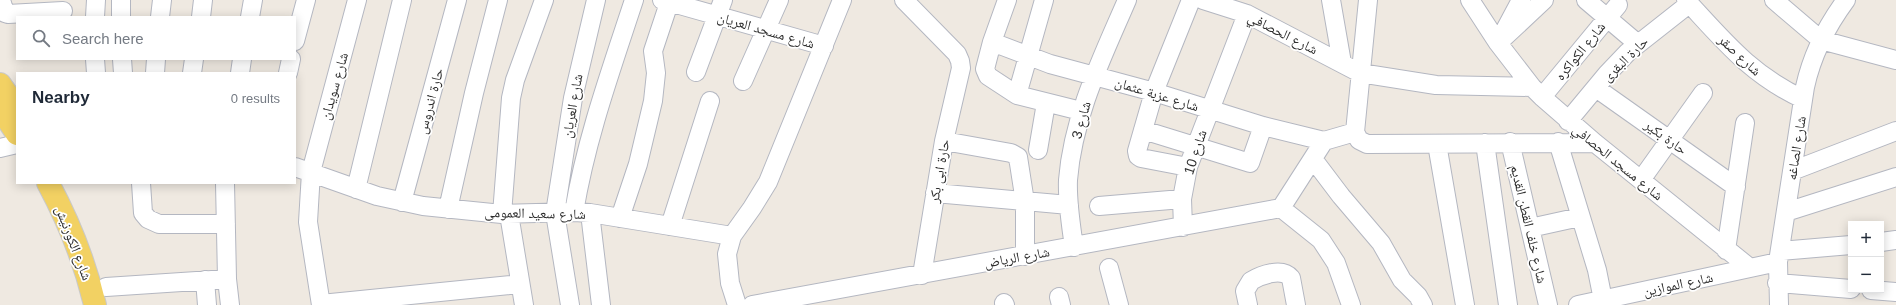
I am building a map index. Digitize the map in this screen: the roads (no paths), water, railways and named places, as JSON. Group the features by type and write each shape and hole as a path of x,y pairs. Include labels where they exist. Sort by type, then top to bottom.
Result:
{"main road":[{"path":"0,84 8,119"},
{"name":"شارع الكورنيش","path":"48,184 75,239 87,272 103,299"},
{"name":"شارع الكورنيش","path":"64,184 99,261 103,299"}],"street":[{"path":"1,0 5,13 8,14 43,6 63,11"},
{"path":"95,16 96,0"},
{"path":"121,0 121,16"},
{"path":"160,16 162,0"},
{"path":"200,16 203,0"},
{"path":"250,16 253,0"},
{"path":"296,37 306,0"},
{"name":"شارع سويدان","path":"321,305 308,222 303,170 357,0"},
{"path":"356,189 402,0"},
{"name":"حارة اندروس","path":"402,202 457,0"},
{"path":"448,209 474,93 498,0"},
{"path":"524,305 506,214 511,98 515,80 544,0"},
{"name":"شارع العريان","path":"570,305 556,212 573,98 596,0"},
{"path":"601,305 578,187 597,111 634,0"},
{"path":"742,80 779,0"},
{"path":"737,305 730,283 727,254 732,236 768,182 842,0"},
{"name":"حارة ابى بكر","path":"904,0 957,54 961,68 944,141 922,275"},
{"path":"1007,0 998,21 992,42 986,72 989,77 1017,95 1081,111"},
{"path":"1017,95 1044,0"},
{"name":"شارع 3","path":"1074,247 1069,205 1068,180 1081,111 1127,0"},
{"path":"1188,167 1141,158 1138,156 1137,151 1154,92 1191,0"},
{"name":"شارع الحصافي","path":"1203,0 1248,14 1360,73"},
{"path":"1331,0 1342,63"},
{"path":"1368,0 1355,132 1359,140 1367,144 1485,142 1595,143"},
{"name":"شارع مسجد الحصافي","path":"1470,0 1498,43 1537,92 1568,121 1750,268"},
{"path":"1482,17 1487,0"},
{"path":"1498,43 1521,0"},
{"path":"1498,43 1544,0"},
{"path":"1586,0 1613,11 1638,44"},
{"path":"1774,0 1821,40 1896,60"},
{"name":"شارع الصاغه","path":"1779,305 1777,283 1779,257 1803,100 1811,63 1821,40 1846,0"},
{"path":"620,218 638,164 653,101 656,73 653,51 667,1"},
{"name":"شارع مسجد العريان","path":"667,1 719,8 765,30 824,46"},
{"name":"حارة البقرى","path":"1568,121 1619,61 1688,2"},
{"name":"شارع صقر","path":"1688,2 1754,71 1775,85 1803,100"},
{"path":"696,72 719,8"},
{"name":"شارع الكواكره","path":"1537,92 1613,11"},
{"name":"شارع 10","path":"1183,227 1182,199 1188,167 1209,110 1248,14"},
{"name":"شارع عزبة عثمان","path":"992,42 1027,56 1154,92 1263,126 1324,141"},
{"path":"95,60 96,72"},
{"path":"122,60 123,72"},
{"path":"155,72 156,60"},
{"path":"192,72 194,60"},
{"path":"240,72 242,60"},
{"path":"288,72 291,60"},
{"path":"1360,73 1436,85 1537,92"},
{"name":"حارة بكير","path":"1596,88 1736,187"},
{"path":"1641,180 1703,93"},
{"path":"670,226 710,101"},
{"path":"1038,150 1046,103"},
{"path":"1726,250 1745,122"},
{"path":"1143,130 1250,163 1263,126"},
{"path":"1792,171 1896,131"},
{"path":"1351,305 1336,263 1321,240 1281,208 1324,141 1355,132"},
{"path":"944,141 1016,155 1020,163 1025,202 1025,256"},
{"path":"1485,142 1508,305"},
{"name":"شارع خلف القطن القديم","path":"1510,142 1548,305"},
{"path":"1558,142 1597,270 1604,303"},
{"path":"0,148 16,144"},
{"path":"1437,144 1465,305"},
{"path":"1313,159 1341,196 1381,243 1402,280 1418,296 1423,305"},
{"name":"شارع سعيد العمومى","path":"303,170 356,189 402,202 448,209 506,214 556,212 582,213 732,236"},
{"path":"1786,212 1896,177"},
{"path":"141,184 143,213 152,222 159,224 226,224"},
{"path":"225,184 227,279 230,305"},
{"path":"935,193 1069,205"},
{"path":"1099,206 1182,199"},
{"name":"شارع الرياض","path":"752,305 1281,208"},
{"path":"1530,228 1580,217"},
{"path":"1884,242 1896,240"},
{"name":"شارع الموازين","path":"1578,305 1604,303 1750,268 1779,257 1848,246"},
{"path":"1108,268 1119,305"},
{"path":"1248,305 1245,291 1251,280 1280,272 1288,274 1291,278 1296,305"},
{"path":"103,299 205,280 227,279"},
{"path":"205,280 207,305"},
{"path":"1777,283 1848,289"},
{"path":"321,305 520,284"},
{"path":"1884,291 1896,292"}]}
